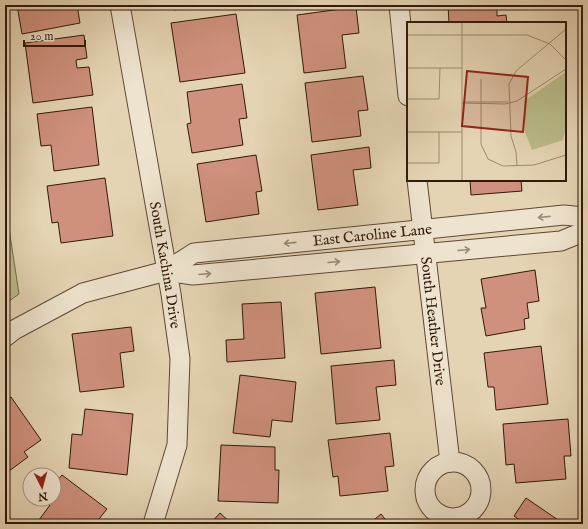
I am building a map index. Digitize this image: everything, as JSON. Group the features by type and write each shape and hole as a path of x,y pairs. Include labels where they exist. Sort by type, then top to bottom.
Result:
{"street":[{"name":"South Kachina Drive","path":"120,5 171,294 180,359 177,445 153,524"},
{"path":"398,5 407,87"},
{"name":"South Heather Drive","path":"417,181 450,462"},
{"name":"East Caroline Lane","path":"5,337 14,330 83,293 166,271 194,253 564,215 583,217"},
{"name":"East Caroline Lane","path":"166,271 193,275 426,254 561,241 583,232"}],"green space":[{"path":"5,202 19,294 5,304"}],"building":[{"path":"17,5 77,5 80,23 22,34"},
{"path":"173,5 209,5 174,10"},
{"path":"448,5 497,5 497,16 506,15 507,22 449,22"},
{"path":"356,7 359,33 342,35 346,68 304,73 297,15"},
{"path":"236,14 245,73 180,82 171,23"},
{"path":"84,35 87,58 76,60 77,68 89,67 93,95 33,103 25,43"},
{"path":"363,76 368,110 358,111 361,136 312,142 305,83"},
{"path":"242,84 247,118 239,119 243,145 192,153 187,124 191,123 187,92"},
{"path":"92,107 99,165 54,171 51,145 41,146 37,114"},
{"path":"369,147 371,168 353,170 358,205 318,210 311,155"},
{"path":"256,155 262,191 256,192 259,214 206,222 197,164"},
{"path":"105,178 113,236 61,243 58,222 52,223 47,186"},
{"path":"470,181 521,181 522,191 471,195"},
{"path":"535,270 539,301 527,303 529,318 524,319 525,329 486,336 481,308 486,308 481,279"},
{"path":"375,287 381,348 321,354 315,293"},
{"path":"281,302 285,358 227,362 226,340 244,339 242,304"},
{"path":"131,327 134,351 120,353 124,387 80,392 72,334"},
{"path":"541,346 548,404 496,410 494,387 488,387 484,353"},
{"path":"394,360 396,385 376,387 380,420 336,424 331,366"},
{"path":"240,375 296,382 292,422 272,420 270,437 233,433"},
{"path":"11,397 41,440 24,452 28,457 5,474 5,401"},
{"path":"85,409 133,414 127,475 69,468 72,434 82,435"},
{"path":"568,419 571,456 564,456 566,479 516,483 514,464 506,465 503,424"},
{"path":"390,433 394,466 385,467 388,491 340,496 338,476 333,477 328,440"},
{"path":"221,445 275,447 275,470 279,470 278,503 218,501"},
{"path":"62,475 107,509 95,524 36,524 49,507 62,507"},
{"path":"526,498 564,524 525,524 514,516"},
{"path":"220,513 232,524 210,524"},
{"path":"381,514 389,524 369,524"}]}
